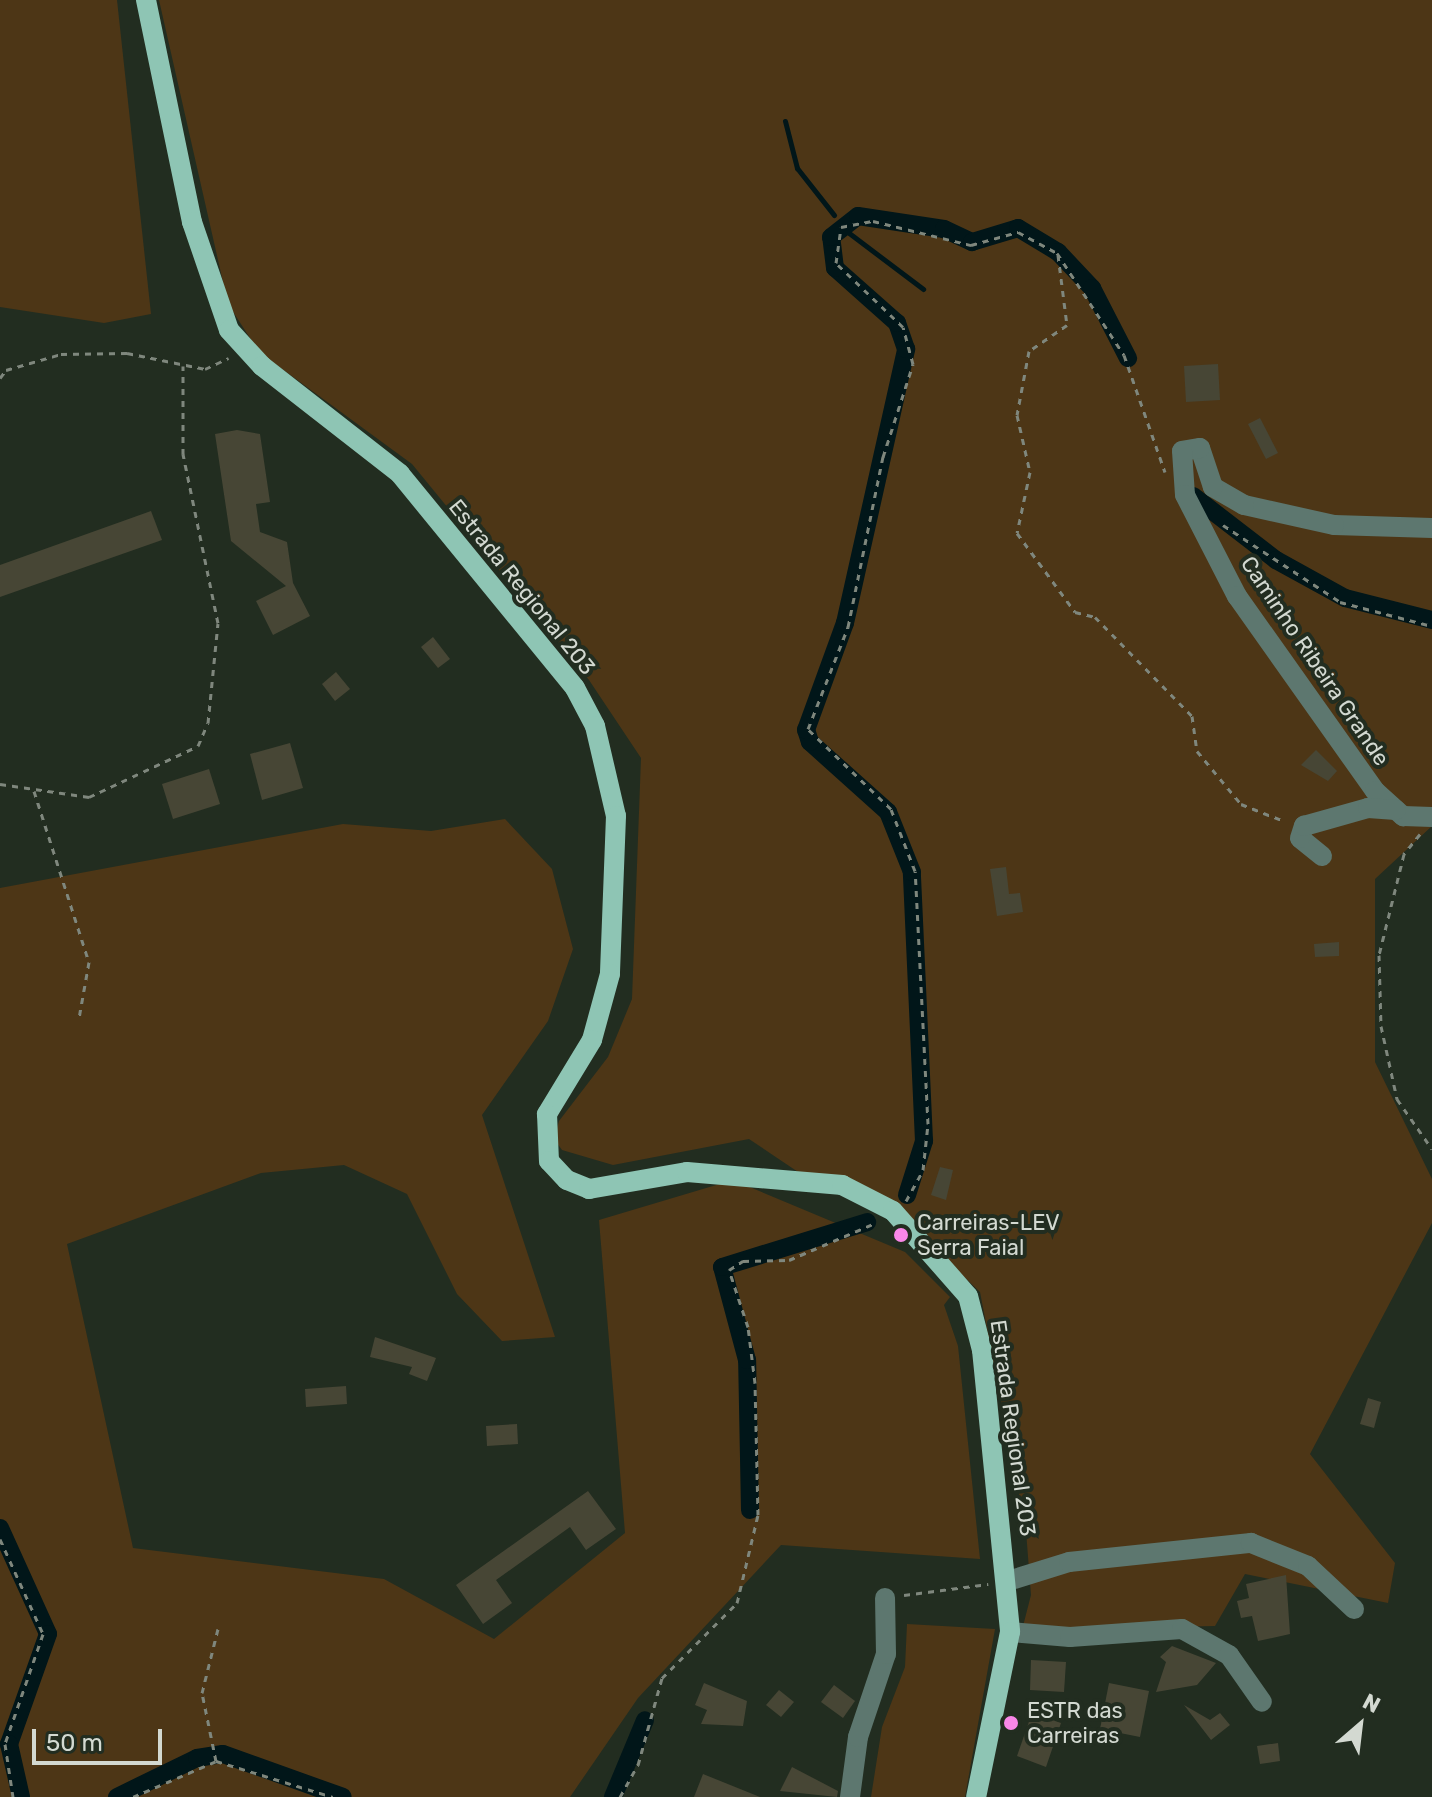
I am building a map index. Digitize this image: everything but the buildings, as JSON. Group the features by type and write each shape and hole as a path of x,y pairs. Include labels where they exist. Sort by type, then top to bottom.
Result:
{"main road":[{"name":"Estrada Regional 203","path":"146,0 210,290 241,346 400,474 575,688 595,726 616,816 610,974 592,1040 547,1114 544,1148 558,1173 589,1189 687,1172 807,1178 842,1185 893,1211 952,1270 973,1309 1008,1581 1010,1632 976,1797"}],"street":[{"name":"Caminho Ribeira Grande","path":"1396,810 1346,753 1287,658 1237,596 1185,495 1182,451 1191,445 1200,448 1213,487 1244,505 1334,525 1432,528"},
{"path":"1322,856 1300,838 1304,826 1368,808 1432,817"},
{"path":"1008,1581 1069,1562 1251,1543 1308,1566 1354,1609"},
{"path":"850,1797 858,1737 886,1654 885,1598"},
{"path":"1010,1632 1070,1637 1182,1629 1229,1655 1262,1702"}],"path":[{"path":"620,1797 638,1765 662,1678 737,1603 758,1515 755,1383 729,1270 743,1261 789,1260 893,1211 911,1196 923,1170 928,1124 915,871 891,809 808,729 848,627 883,457 913,364 903,327 836,263 835,237 859,220 971,245 1018,232 1057,253 1100,311 1124,355 1153,451 1185,495"},
{"path":"1057,253 1069,297 1067,325 1029,351 1017,415 1030,472 1017,533 1075,612 1095,617 1192,716 1197,751 1241,804 1304,826"},
{"path":"0,378 61,354 127,353 205,369 241,346"},
{"path":"0,784 89,797 198,746 208,723 218,623 183,454 183,366"},
{"path":"1210,516 1340,602 1432,626"},
{"path":"34,790 89,962 79,1018"},
{"path":"1432,817 1404,854 1379,955 1381,1026 1397,1099 1432,1149"},
{"path":"0,1539 43,1634 5,1744 13,1797"},
{"path":"885,1598 1008,1581"},
{"path":"216,1761 202,1693 218,1629"},
{"path":"133,1797 216,1761 333,1797"}],"shaded area":[{"path":"0,0 117,0 151,314 104,323 0,307"},
{"path":"159,0 1432,0 1432,826 1375,879 1375,1062 1432,1179 1432,1223 1310,1454 1395,1563 1388,1603 1245,1574 1215,1626 1022,1630 1031,1595 1026,1531 980,1292 892,1208 807,1178 749,1139 613,1165 562,1150 554,1139 559,1121 608,1057 632,999 641,758 589,680 412,464 259,352 228,304"},
{"path":"505,819 552,869 573,949 548,1021 482,1115 555,1337 502,1341 457,1294 407,1194 344,1165 261,1173 67,1244 133,1548 384,1579 494,1639 625,1533 599,1220 733,1180 905,1252 950,1297 944,1305 958,1346 980,1559 781,1545 638,1698 570,1797 0,1797 0,888 343,824 431,831"},
{"path":"907,1624 995,1629 965,1797 871,1797 882,1727 905,1667"}],"waterway":[{"path":"785,121 797,168 834,215"},
{"path":"907,1195 924,1141 912,872 888,812 810,742 806,730 845,623 906,349 897,323 835,268 831,237 858,216 944,229 972,242 1018,228 1058,252 1092,288 1128,358"},
{"path":"849,233 923,289"},
{"path":"1193,496 1276,560 1345,598 1432,620"},
{"path":"750,1510 747,1360 722,1267 867,1222"},
{"path":"0,1528 48,1634 9,1744 21,1797"},
{"path":"613,1797 645,1720"},
{"path":"117,1797 197,1758 223,1754 343,1797"}],"place":[{"name":"Carreiras-LEV Serra Faial","path":"901,1235"},
{"name":"ESTR das Carreiras","path":"1011,1723"}]}
